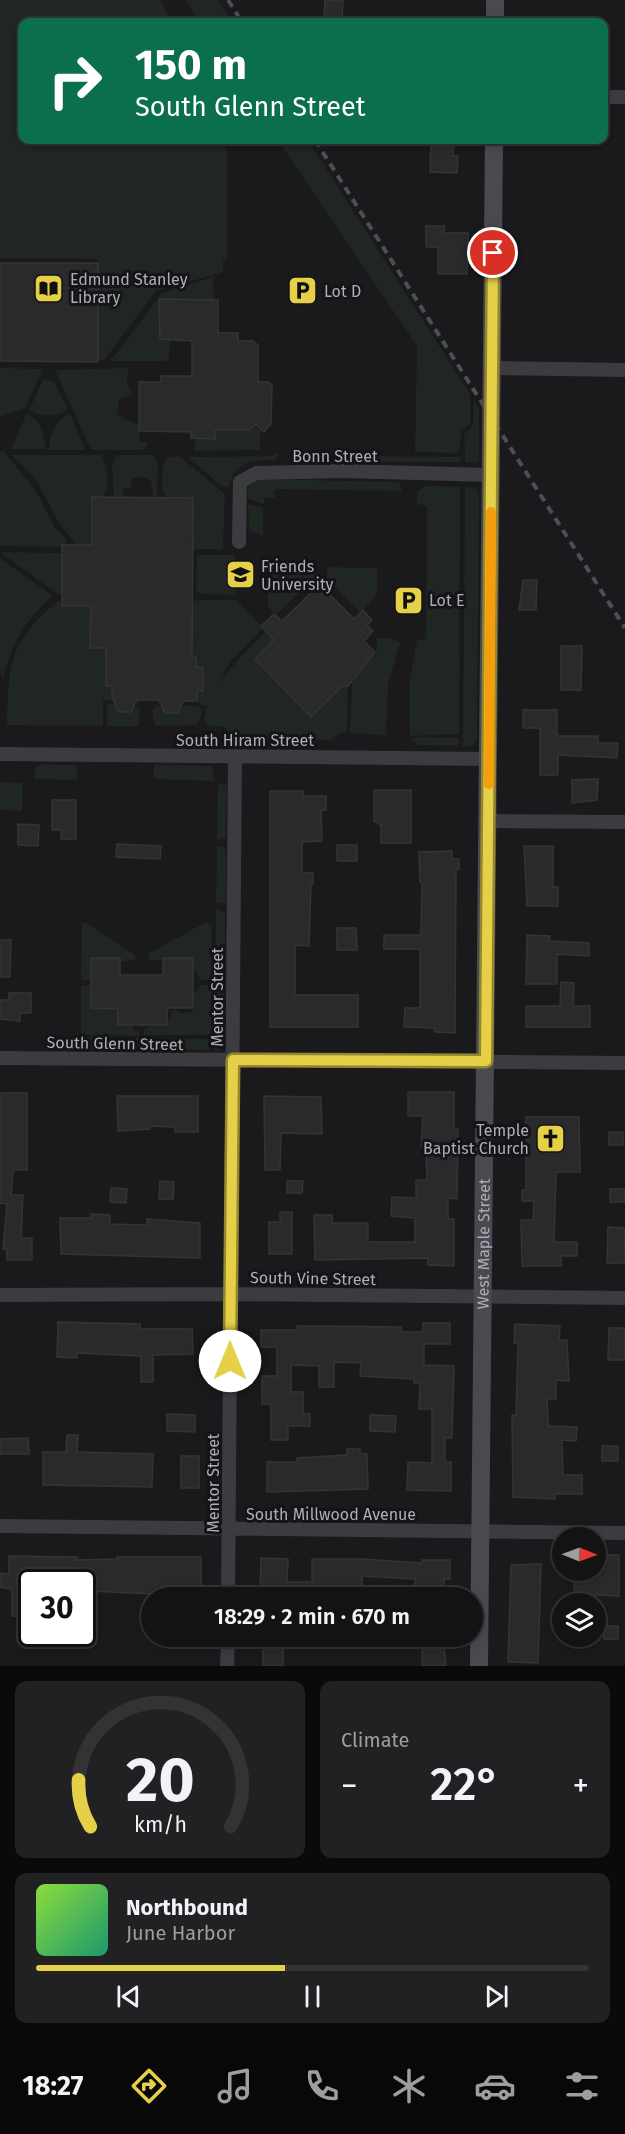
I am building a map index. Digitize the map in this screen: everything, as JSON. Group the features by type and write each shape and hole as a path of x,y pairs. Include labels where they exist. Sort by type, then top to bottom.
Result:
{"street":[{"path":"495,0 495,18"},
{"path":"608,97 625,97"},
{"name":"West Maple Street","path":"479,1666 494,144"},
{"path":"492,368 625,370"},
{"name":"Bonn Street","path":"239,542 240,482 256,473 342,471 491,475"},
{"name":"South Hiram Street","path":"0,754 489,759"},
{"name":"Mentor Street","path":"228,1587 235,757"},
{"path":"489,821 625,822"},
{"name":"South Glenn Street","path":"0,1058 625,1063"},
{"name":"South Vine Street","path":"0,1295 231,1294 625,1298"},
{"name":"South Millwood Avenue","path":"0,1526 625,1533"},
{"path":"227,1666 228,1647"}],"shaded area":[{"path":"0,0 161,0 169,18 18,18 18,144 224,144 227,152 227,260 223,260 223,272 156,291 104,360 98,360 98,259 0,258"},
{"path":"185,0 218,0 230,18 197,18"},
{"path":"281,144 311,144 470,394 470,424 461,432 460,448 456,453 415,452 417,346"},
{"path":"213,277 214,300 159,300 160,339 170,340 169,358 165,361 109,361 162,293"},
{"path":"0,368 43,369 25,408 0,417"},
{"path":"128,368 127,385 133,395 119,399 117,413 123,419 139,424 140,442 149,443 143,450 91,450 55,370"},
{"path":"43,380 54,381 68,410 48,415 29,410"},
{"path":"474,400 479,408 479,460 477,463 465,462 464,434 473,425"},
{"path":"27,413 41,428 45,449 11,449"},
{"path":"70,413 85,450 49,450 54,428"},
{"path":"256,424 261,429 260,450 194,451 195,439 214,439 216,430 249,430"},
{"path":"0,451 4,451 36,491 55,528 66,538 66,545 62,547 0,546"},
{"path":"278,453 278,456 274,461 259,460 239,467 229,487 221,486 188,457 273,456"},
{"path":"11,455 102,455 108,482 103,497 92,497 92,545 77,545 60,525 35,478"},
{"path":"117,455 154,455 158,467 157,495 153,498 151,481 141,476 132,479 130,488 124,488 123,497 114,497 112,466"},
{"path":"179,456 225,494 223,549 193,549 193,498 166,498 164,494 162,478 167,457"},
{"path":"363,456 461,457 460,462 369,462"},
{"path":"256,479 399,482 402,491 275,489 275,498 264,498 264,504 248,499 248,486"},
{"path":"426,486 460,487 459,734 410,736 410,678 417,640 426,639 427,506 417,504 417,492"},
{"path":"465,486 476,489 479,494 477,738 474,745 463,747"},
{"path":"248,504 263,508 263,536 249,530"},
{"path":"0,552 62,553 62,594 58,594"},
{"path":"197,555 235,555 235,595 200,594 196,591"},
{"path":"0,558 53,596 34,614 21,632 3,677 0,670"},
{"path":"269,567 314,567 314,578 276,615 268,607"},
{"path":"327,567 377,568 377,594 361,613 327,579"},
{"path":"236,600 263,628 230,662 207,705 201,705 197,701 197,691 203,690 203,667 196,667 196,657 192,657 192,602"},
{"path":"57,602 62,602 62,606 91,606 90,648 111,648 106,686 112,686 112,700 103,700 103,726 7,725 9,687 14,656 29,630"},
{"path":"266,631 274,640 255,659 310,716 341,687 348,686 347,732 340,733 332,740 233,739 224,726 212,727 205,723 210,698 218,685"},
{"path":"377,638 390,638 400,643 388,685 386,735 350,733 352,682 375,652 376,657"},
{"path":"107,704 116,704 119,712 131,712 133,707 138,707 141,710 139,726 107,726"},
{"path":"180,705 199,707 202,712 197,725 155,726 152,710 155,707 162,707 165,713 178,713"},
{"path":"417,737 459,738 458,746 419,745 410,740"},
{"path":"39,765 77,765 77,780 34,779 35,768"},
{"path":"154,765 212,766 214,781 153,779"},
{"path":"0,782 22,783 22,811 0,810"},
{"path":"218,785 227,785 226,838 217,840"},
{"path":"217,846 224,847 226,851 226,904 216,903"},
{"path":"216,909 225,912 225,980 215,980"},
{"path":"206,922 212,925 211,980 200,980 197,972 193,971 192,958 163,958 163,960 149,961 148,954"},
{"path":"82,923 87,923 135,955 135,960 120,962 120,958 91,958 91,980 81,980"},
{"path":"91,985 91,1008 118,1009 118,1024 131,1024 134,1030 139,1031 139,1036 81,1035 81,986"},
{"path":"200,985 212,985 211,1035 144,1035 144,1029 153,1025 167,1024 174,1008 180,1013 194,1011 193,993 198,991"},
{"path":"216,985 224,985 224,1042 218,1050 215,1050"},
{"path":"66,1037 210,1039 210,1050 72,1049 66,1045"}],"building":[{"path":"325,0 343,0 342,18 324,18"},
{"path":"431,144 454,144 453,156 458,156 457,173 430,172"},
{"path":"426,226 445,226 444,233 468,233 467,274 438,274 438,247 426,247"},
{"name":"Edmund Stanley Library","path":"0,263 98,263 98,362 0,361"},
{"path":"159,299 218,300 218,333 238,333 238,341 253,341 258,345 258,382 269,382 272,386 271,424 264,432 256,424 249,430 215,430 215,439 191,438 191,432 139,431 139,382 161,382 161,376 192,376 192,341 160,339"},
{"path":"92,497 193,498 192,657 196,657 196,667 203,667 203,691 197,691 197,701 183,701 178,713 165,713 159,700 137,700 131,712 119,712 112,697 112,686 106,686 106,648 90,648 91,606 62,606 62,545 92,545"},
{"path":"523,580 537,580 536,610 519,610"},
{"path":"314,590 326,591 354,619 363,610 372,620 367,625 373,631 364,641 375,652 348,686 341,687 311,717 255,659 274,640 261,626 274,614 282,621"},
{"path":"561,646 582,646 581,690 561,690"},
{"path":"523,710 557,710 557,736 598,736 598,743 618,743 617,758 558,755 558,775 540,775 540,728 523,728"},
{"path":"598,779 597,800 572,803 572,780"},
{"path":"374,790 411,790 411,843 381,843 381,825 374,821"},
{"path":"270,791 303,791 303,796 326,796 326,810 321,810 322,841 302,842 302,873 313,873 313,884 311,884 309,946 295,945 295,995 358,995 358,1027 270,1027"},
{"path":"52,800 76,800 76,839 61,839 61,830 52,830"},
{"path":"18,824 39,825 38,846 18,845"},
{"path":"117,844 161,846 160,859 116,857"},
{"path":"337,845 357,845 357,861 337,861"},
{"path":"524,846 553,846 553,887 558,887 558,906 527,906"},
{"path":"452,851 452,859 459,859 459,869 456,869 455,1033 435,1032 435,1028 404,1027 405,1008 420,1008 420,949 384,949 384,935 421,935 422,882 420,882 419,852"},
{"path":"337,928 356,928 357,950 337,950"},
{"path":"527,935 550,936 549,941 589,943 589,956 557,954 557,984 526,984"},
{"path":"0,940 11,940 10,977 0,977"},
{"path":"91,958 120,958 120,975 163,975 163,958 193,958 193,1008 167,1008 167,1025 118,1025 118,1009 91,1008"},
{"path":"561,982 574,983 573,1006 590,1006 590,1027 526,1027 526,1006 560,1006"},
{"path":"9,993 31,993 31,1013 20,1013 20,1021 0,1019 0,1000 9,1000"},
{"path":"408,1092 454,1092 454,1128 458,1129 457,1199 448,1198 448,1219 454,1219 454,1266 428,1265 428,1258 315,1260 314,1215 332,1215 332,1223 368,1223 368,1242 415,1242 415,1218 391,1216 392,1197 416,1198 416,1180 427,1180 426,1147 421,1147 423,1116 408,1116"},
{"path":"0,1093 27,1093 27,1170 13,1170 11,1195 23,1195 21,1238 32,1238 32,1260 7,1260 7,1249 3,1249 7,1204 0,1203"},
{"path":"117,1096 198,1096 198,1132 175,1132 175,1127 150,1126 150,1129 118,1131"},
{"path":"264,1096 321,1097 322,1134 281,1133 280,1170 265,1170"},
{"path":"526,1117 579,1117 580,1172 556,1172 554,1242 577,1242 577,1256 561,1256 561,1266 522,1266 521,1220 533,1220 534,1201 522,1201 522,1190 526,1190"},
{"path":"609,1132 623,1132 623,1145 609,1145"},
{"path":"160,1181 174,1182 173,1199 159,1199"},
{"path":"287,1181 303,1181 302,1193 287,1193"},
{"path":"111,1188 127,1189 126,1203 110,1202"},
{"path":"610,1189 625,1189 625,1202 610,1202"},
{"path":"280,1212 292,1212 292,1254 269,1254 269,1222 280,1222"},
{"path":"91,1214 110,1215 110,1224 147,1225 147,1219 200,1223 200,1258 61,1254 60,1218 91,1218"},
{"path":"608,1227 625,1228 624,1263 607,1263"},
{"path":"58,1322 140,1324 140,1329 192,1329 193,1354 153,1355 153,1382 141,1382 141,1356 77,1353 77,1358 57,1357"},
{"path":"423,1323 450,1323 450,1344 424,1344 424,1365 454,1366 452,1438 445,1438 445,1462 451,1462 451,1491 407,1490 408,1462 432,1463 432,1409 419,1409 420,1383 414,1383 414,1379 360,1376 361,1363 334,1362 334,1387 319,1387 319,1366 291,1365 291,1392 303,1392 303,1414 310,1414 310,1426 288,1426 288,1440 271,1440 271,1404 262,1404 262,1376 277,1376 277,1347 261,1347 261,1330 297,1330 297,1326 324,1326 401,1327 401,1332 423,1332"},
{"path":"515,1324 560,1326 559,1340 567,1340 569,1381 556,1380 556,1399 547,1399 548,1421 549,1426 577,1427 576,1441 562,1440 563,1475 582,1475 582,1494 555,1494 555,1499 513,1497 512,1415 516,1415 518,1343 514,1343"},
{"path":"609,1328 625,1328 625,1360 608,1360"},
{"path":"167,1414 195,1415 195,1432 167,1431"},
{"path":"370,1415 396,1416 395,1432 370,1431"},
{"path":"67,1435 78,1435 77,1452 153,1454 152,1487 43,1485 43,1452 66,1452"},
{"path":"28,1438 29,1454 0,1454 0,1439"},
{"path":"602,1446 618,1446 618,1461 602,1461"},
{"path":"347,1449 360,1449 360,1454 367,1454 368,1489 267,1492 267,1462 297,1462 297,1458 347,1455"},
{"path":"181,1456 199,1456 199,1488 181,1488"},
{"path":"606,1555 619,1555 619,1596 606,1595 606,1593 574,1593 575,1581 606,1581"},
{"path":"9,1556 77,1557 77,1560 117,1559 117,1557 201,1557 201,1587 141,1587 141,1593 96,1591 96,1569 18,1569 18,1616 12,1616 12,1589 0,1587 0,1573 9,1574"},
{"path":"261,1558 288,1559 287,1582 312,1582 312,1559 362,1559 422,1563 422,1560 450,1560 450,1579 444,1579 444,1587 415,1587 415,1579 362,1576 362,1587 260,1587"},
{"path":"541,1564 538,1663 508,1662 511,1565"},
{"path":"606,1626 618,1626 618,1639 606,1639"},
{"path":"263,1647 283,1647 283,1666 263,1666"},
{"path":"423,1647 444,1647 446,1666 422,1666"}],"railway":[{"path":"228,0 239,18"},
{"path":"318,144 625,628"}],"slow traffic":[{"path":"489,784 491,512"}],"place":[{"name":"Edmund Stanley Library","path":"49,288"},
{"name":"Lot D","path":"303,291"},
{"name":"Friends University","path":"240,575"},
{"name":"Lot E","path":"408,600"},
{"name":"Temple Baptist Church","path":"550,1139"}],"route":[{"path":"230,1361 233,1060 486,1061 493,253"}]}
